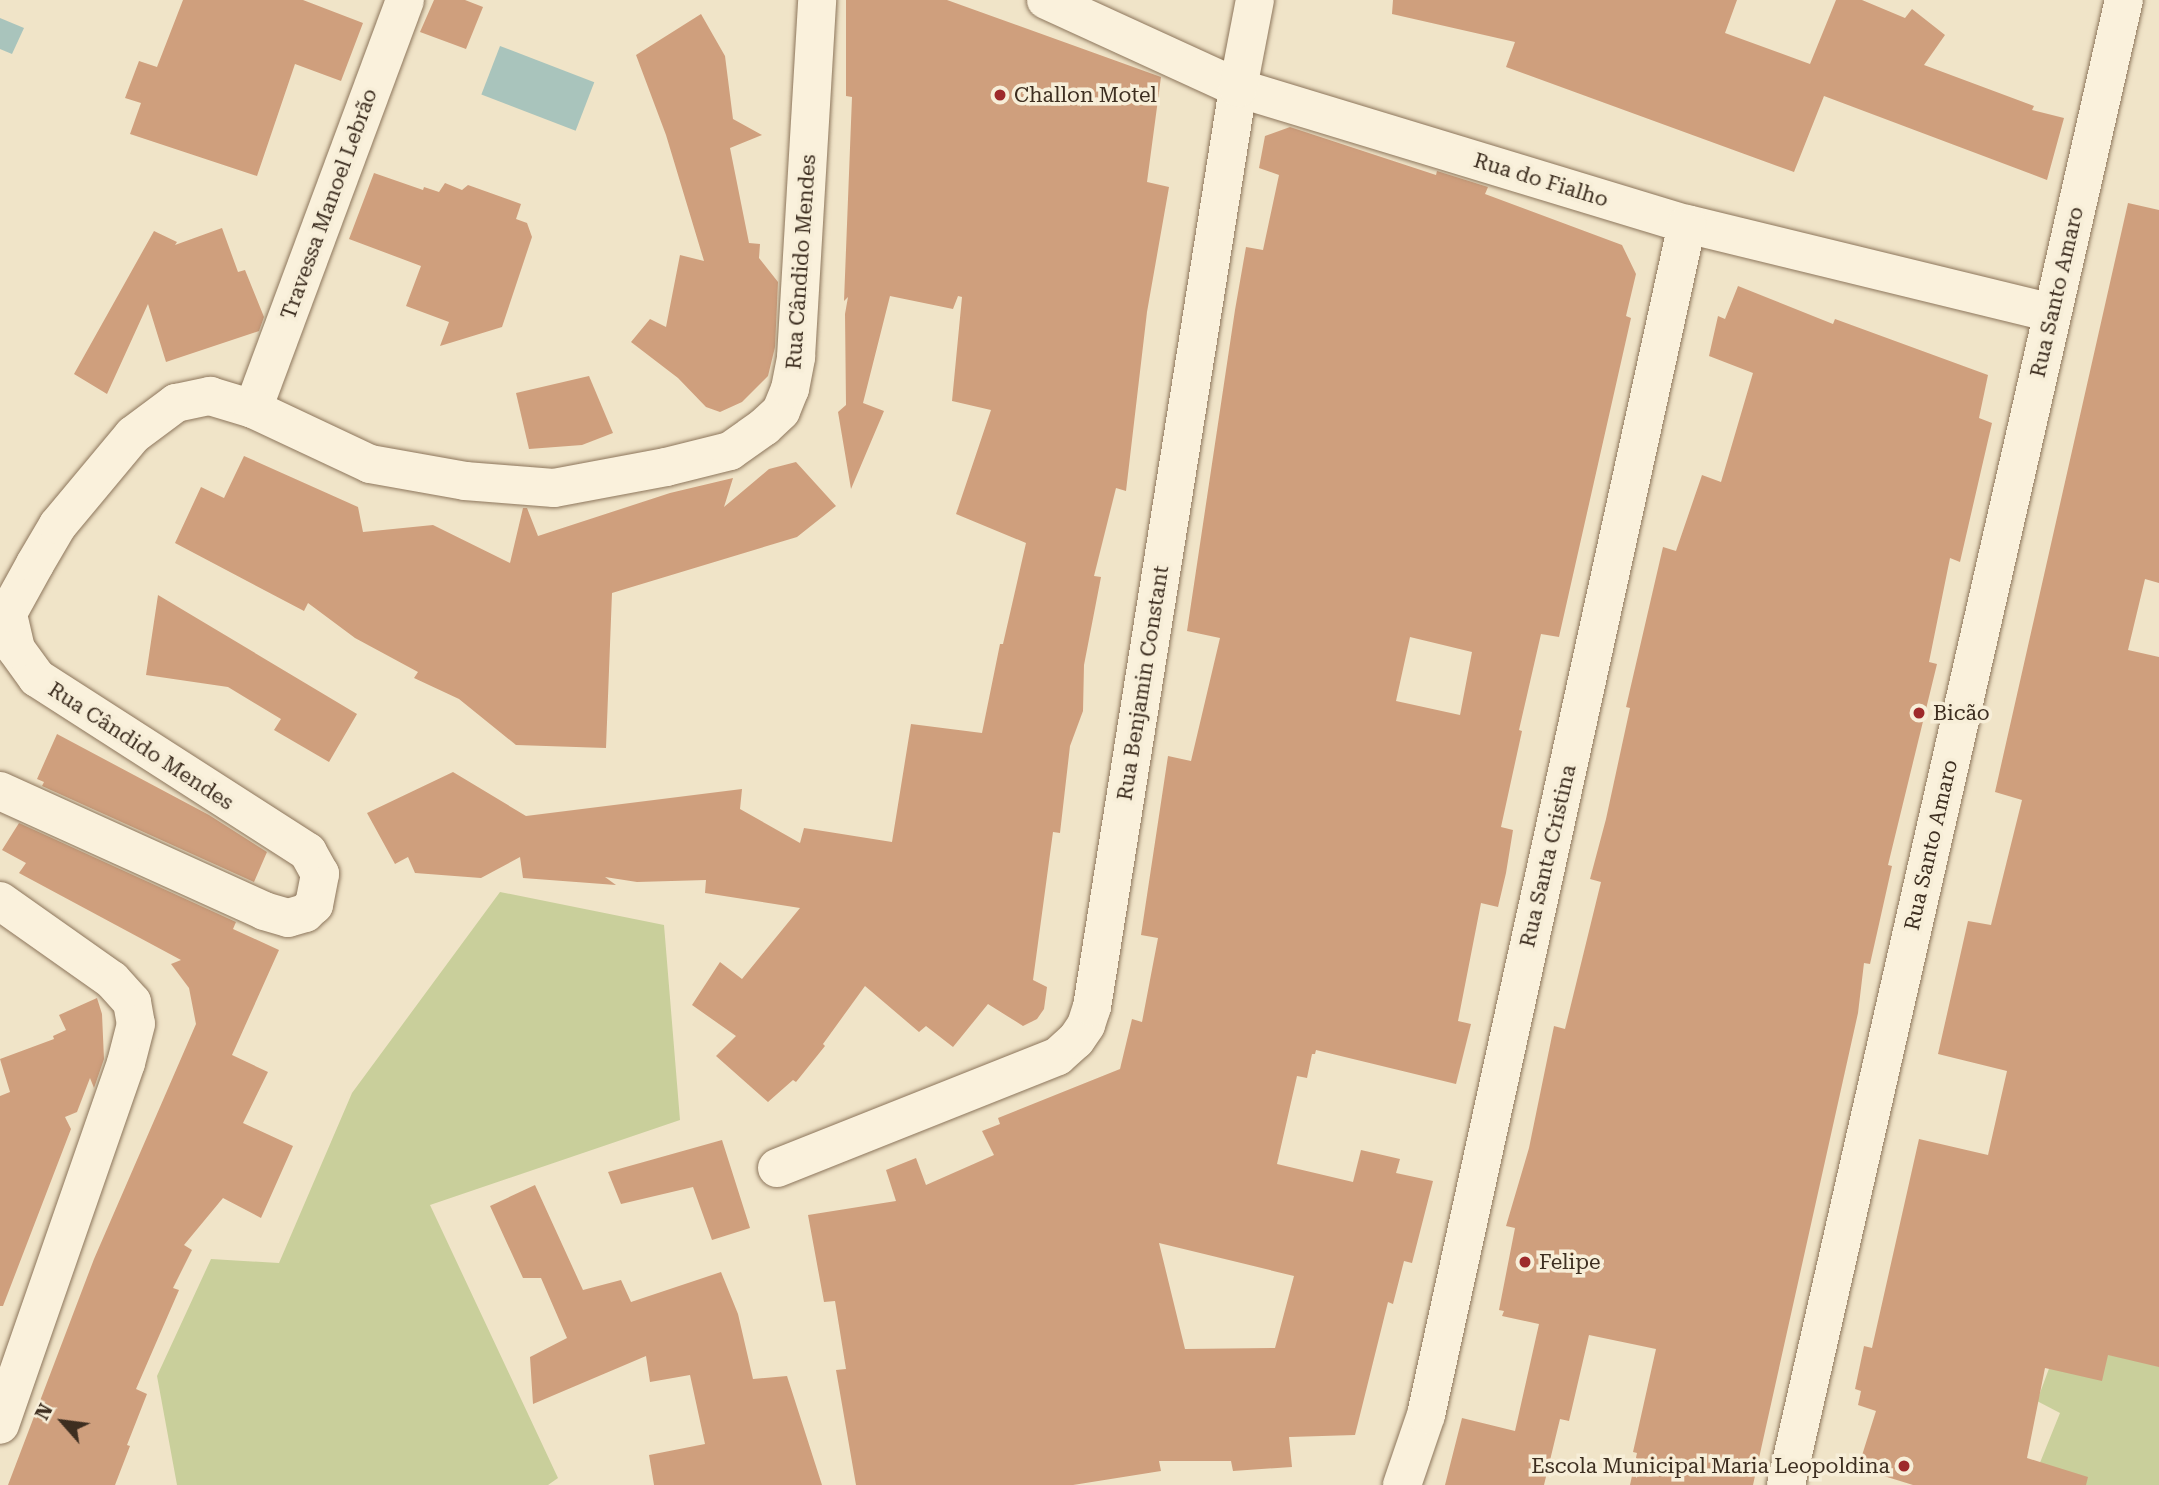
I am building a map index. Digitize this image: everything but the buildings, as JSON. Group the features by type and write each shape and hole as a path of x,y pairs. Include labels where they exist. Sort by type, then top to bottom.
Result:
{"street":[{"name":"Travessa Manoel Lebrão","path":"253,409 405,0"},
{"name":"Rua Cândido Mendes","path":"0,791 264,911 288,918 305,913 314,905 320,874 308,852 37,678 16,649 8,613 58,524 133,435 176,403 210,396 253,409 370,464 465,481 554,488 666,467 730,451 765,427 781,411 790,389 796,357 817,0"},
{"name":"Rua do Fialho","path":"1046,0 1238,88 1687,224 2052,313"},
{"name":"Rua Benjamin Constant","path":"778,1168 1058,1056 1076,1040 1086,1025 1094,993 1238,88 1255,0"},
{"name":"Rua Santo Amaro","path":"1786,1485 2124,0"},
{"name":"Rua Santa Cristina","path":"1402,1485 1426,1415 1687,224"},
{"path":"0,901 112,980 131,1002 136,1024 126,1063 0,1425"}],"green space":[{"path":"500,892 664,925 680,1120 430,1205 558,1478 548,1485 177,1485 157,1376 211,1259 279,1263 352,1093"},
{"path":"2064,1328 2159,1348 2159,1485 2031,1485 2060,1413 2037,1401"}],"water":[{"path":"0,18 24,28 12,54 0,49"},
{"path":"500,46 594,82 576,131 481,95"}],"place":[{"name":"Challon Motel","path":"1000,95"},
{"name":"Bicão","path":"1919,713"},
{"name":"Felipe","path":"1525,1262"},
{"name":"Escola Municipal Maria Leopoldina","path":"1904,1466"}]}
